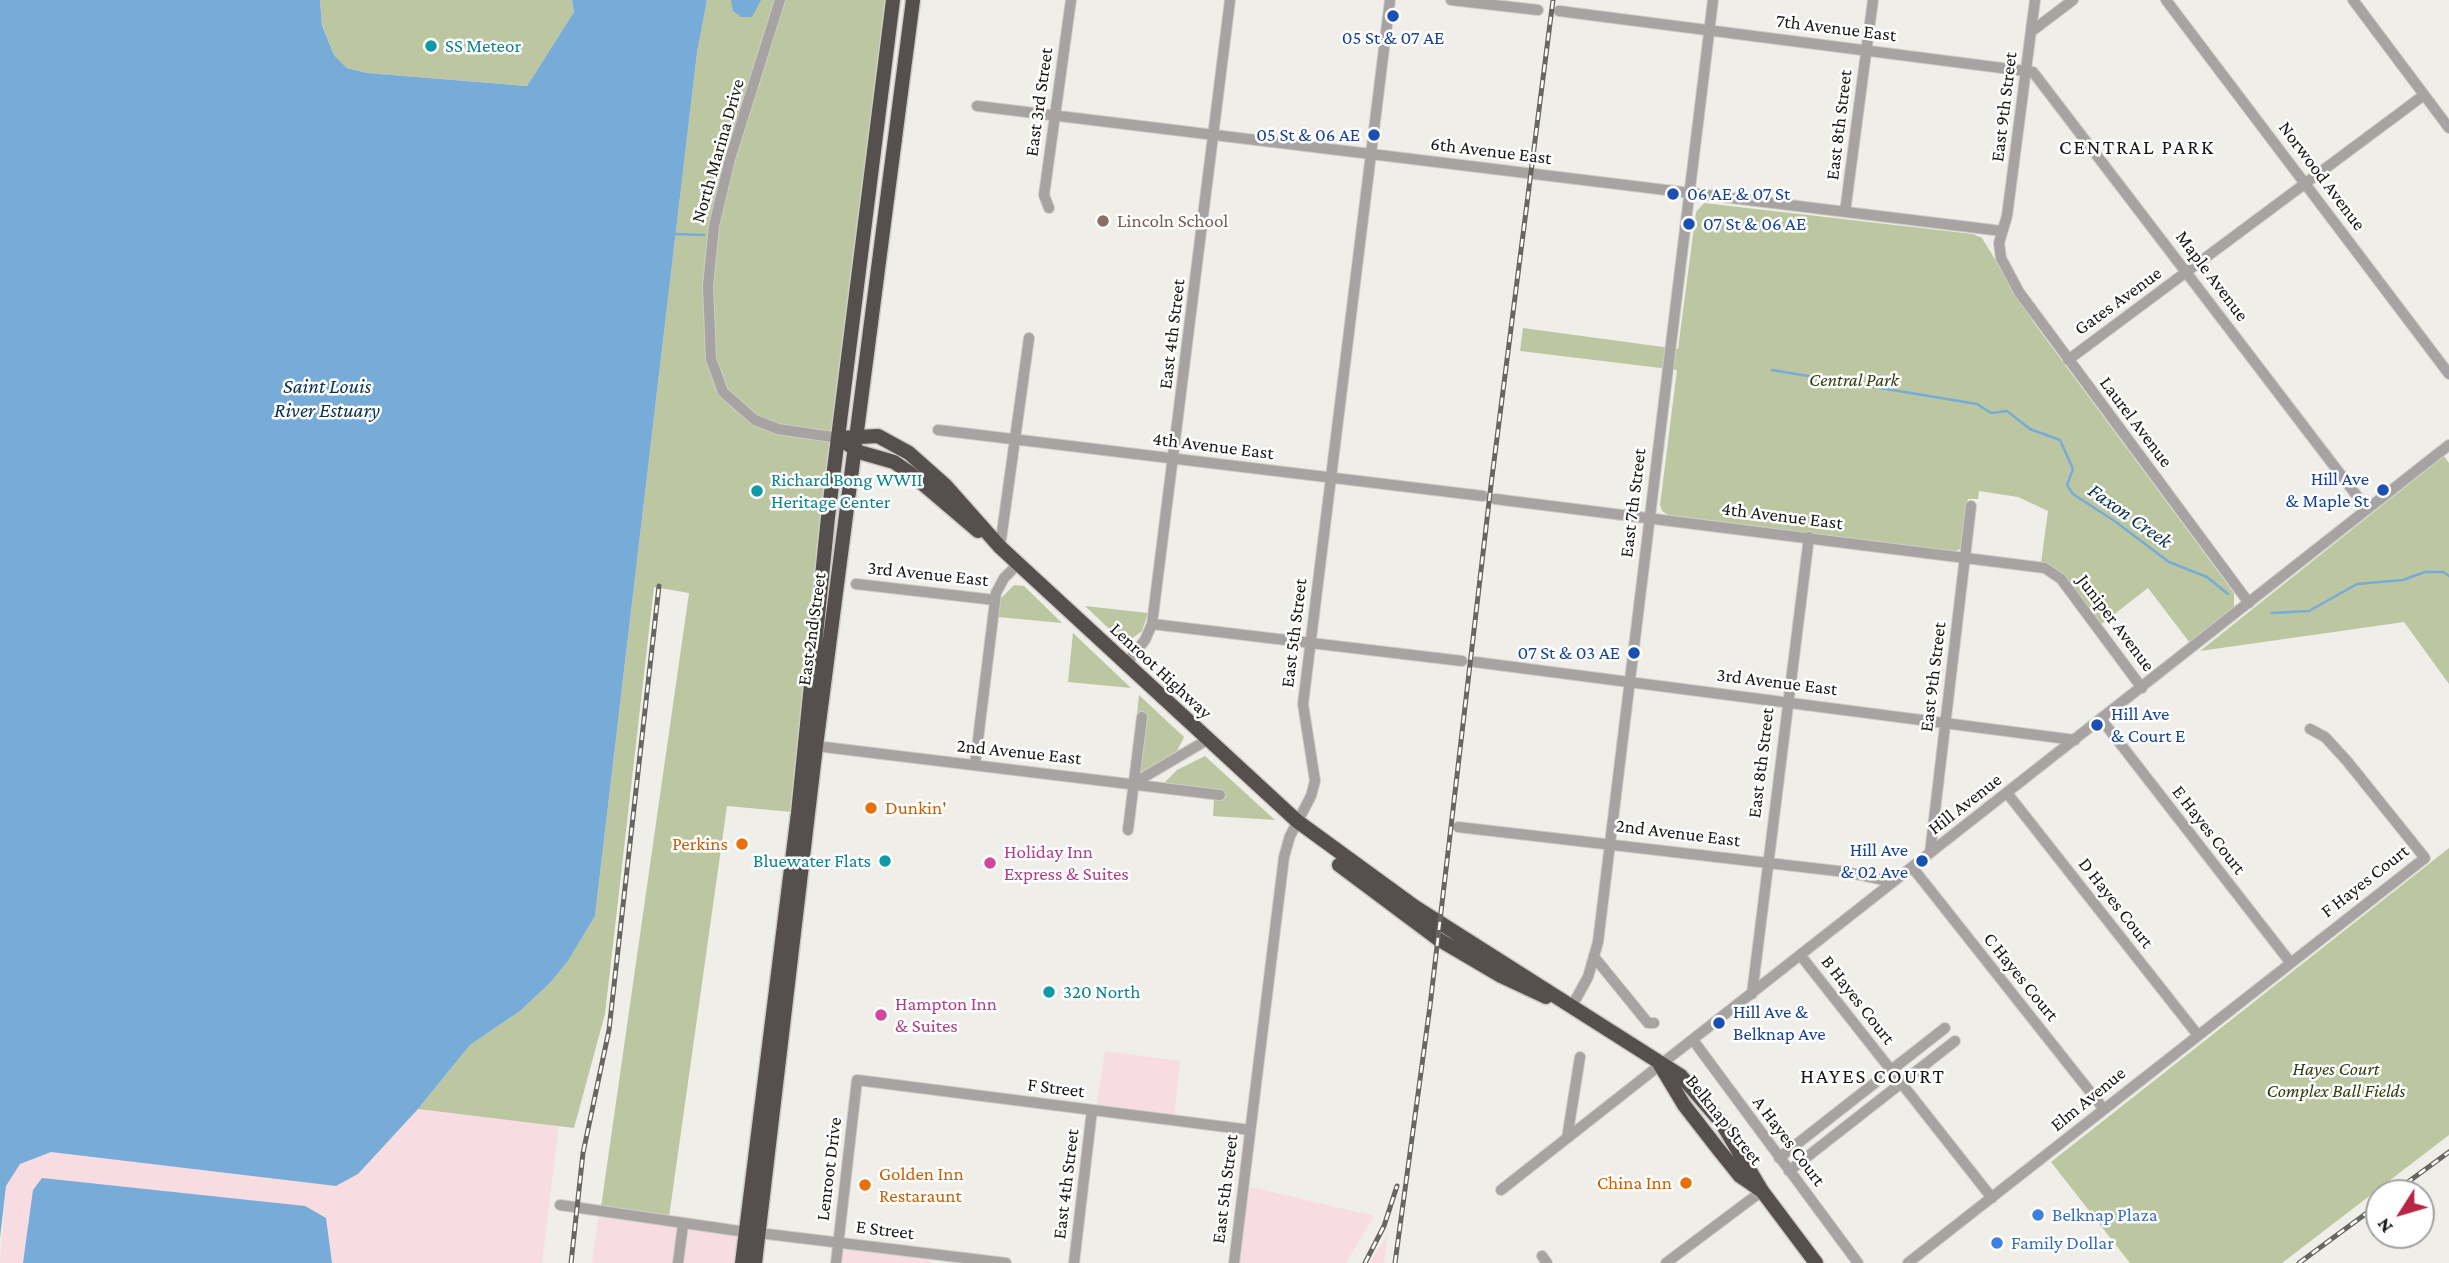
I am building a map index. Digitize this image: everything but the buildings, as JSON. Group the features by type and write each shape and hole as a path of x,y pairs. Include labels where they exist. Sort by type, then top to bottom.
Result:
{"highway":[{"name":"East 2nd Street","path":"755,1263 753,1233 811,746 839,438 893,0"},
{"name":"East 2nd Street","path":"811,746 856,443 913,0"},
{"name":"Lenroot Highway","path":"839,438 856,443 911,473 970,526 1000,547 1297,821 1337,863 1438,939 1501,976 1552,1000 1572,1006 1660,1065"},
{"name":"Belknap Street","path":"1660,1065 1684,1105 1719,1150 1741,1176 1762,1191 1816,1263"},
{"name":"East 2nd Street","path":"742,1263 753,1233"}],"street":[{"name":"North Marina Drive","path":"780,0 730,159 714,226 708,286 710,359 723,391 755,420 778,429 839,438"},
{"name":"East 3rd Street","path":"1049,208 1044,195 1071,0"},
{"name":"East 4th Street","path":"1126,664 1145,640 1152,624 1175,460 1230,0"},
{"name":"East 5th Street","path":"1234,1263 1284,857 1315,781 1303,704 1390,0"},
{"path":"1451,0 1538,10"},
{"name":"East 7th Street","path":"1572,1006 1595,958 1713,0"},
{"name":"East 8th Street","path":"1845,212 1873,0"},
{"name":"East 9th Street","path":"2001,258 1999,243 2007,216 2035,0"},
{"path":"2032,31 2073,0"},
{"name":"Norwood Avenue","path":"2166,0 2449,374"},
{"path":"2353,0 2449,128"},
{"name":"7th Avenue East","path":"1559,11 2025,69"},
{"name":"Maple Avenue","path":"2025,69 2041,79 2367,509"},
{"name":"Gates Avenue","path":"2068,360 2424,95"},
{"name":"6th Avenue East","path":"976,106 2002,231"},
{"name":"Laurel Avenue","path":"2001,258 2019,292 2249,603"},
{"path":"1000,547 1029,338"},
{"name":"4th Avenue East","path":"938,430 1483,496"},
{"name":"Hill Avenue","path":"1501,1190 2449,445"},
{"name":"4th Avenue East","path":"1495,499 2035,566 2054,572 2061,579"},
{"name":"East 9th Street","path":"1930,853 1971,506"},
{"name":"East 8th Street","path":"1752,994 1809,537"},
{"name":"3rd Avenue East","path":"856,584 995,600 1000,584 1018,564"},
{"name":"Juniper Avenue","path":"2061,579 2142,688"},
{"path":"975,764 995,600"},
{"path":"1152,624 1462,661"},
{"name":"3rd Avenue East","path":"1475,662 1787,700 2074,740"},
{"path":"1128,830 1142,717"},
{"name":"E Hayes Court","path":"2101,719 2290,962"},
{"name":"F Hayes Court","path":"2290,962 2425,858 2347,761 2325,737 2310,729"},
{"path":"1134,783 1207,740"},
{"name":"2nd Avenue East","path":"811,746 1220,794"},
{"name":"D Hayes Court","path":"2007,793 2197,1034"},
{"name":"2nd Avenue East","path":"1458,827 1609,842 1879,876 1893,882"},
{"name":"C Hayes Court","path":"1912,867 2103,1108"},
{"name":"B Hayes Court","path":"1801,956 1992,1198"},
{"path":"1595,958 1646,1022 1654,1023"},
{"name":"Elm Avenue","path":"1908,1263 2290,962"},
{"path":"1779,1158 1945,1028"},
{"name":"A Hayes Court","path":"1693,1040 1858,1263"},
{"path":"1789,1171 1955,1041"},
{"path":"1567,1138 1580,1057"},
{"name":"F Street","path":"857,1080 1250,1130"},
{"name":"Lenroot Drive","path":"836,1263 857,1080"},
{"name":"East 4th Street","path":"1074,1263 1092,1110"},
{"path":"1666,1263 1762,1191"},
{"name":"E Street","path":"560,1205 683,1225 1006,1263"},
{"path":"678,1263 683,1225"}],"shaded area":[{"path":"1105,1051 1180,1061 1174,1118 1096,1108"},
{"path":"418,1109 559,1125 542,1263 0,1263 6,1186 20,1164 51,1151 336,1186 358,1174"},
{"path":"1243,1185 1374,1216 1346,1263 1234,1263"},
{"path":"599,1213 746,1232 742,1263 592,1263"},
{"path":"1388,1235 1384,1263 1369,1263"},
{"path":"839,1242 931,1253 930,1263 836,1263"}],"green space":[{"path":"320,0 572,0 574,12 527,86 367,73 347,68 334,55 322,24"},
{"path":"707,0 888,0 792,812 727,806 669,1217 601,1207 689,593 654,587 605,1014 574,1128 418,1109 470,1045 520,1011 550,983 568,961 595,916 697,53"},
{"name":"Central Park","path":"1704,203 1973,234 1982,238 2034,323 2234,593 2234,607 2190,643 2148,588 2099,626 2055,568 2041,563 2048,511 2018,497 1979,491 1978,499 1968,499 1961,548 1955,552 1668,515 1662,511 1660,505 1677,370 1520,351 1523,328 1678,349 1696,212"},
{"path":"2444,456 2449,463 2449,684 2404,622 2200,651"},
{"path":"1014,585 1024,586 1062,623 998,617 1001,598"},
{"path":"1085,606 1148,613 1142,631 1125,644"},
{"path":"1073,633 1131,688 1068,682"},
{"path":"1139,695 1184,737 1177,751 1143,773 1140,770 1146,718 1137,715"},
{"path":"1205,756 1275,820 1213,816 1214,800 1222,800 1222,792 1169,785 1165,782 1177,770"},
{"name":"Hayes Court Complex Ball Fields","path":"2449,848 2449,1135 2392,1179 2365,1179 2365,1199 2282,1263 2130,1263 2051,1162"}],"water":[{"name":"Saint Louis River Estuary","path":"0,0 320,0 322,25 334,55 347,68 367,73 527,86 574,12 572,0 707,0 697,53 595,916 568,961 550,983 520,1011 470,1045 418,1109 358,1174 336,1186 51,1152 20,1164 6,1186 0,1238"},
{"path":"731,0 761,0 752,17 741,17 733,11"},
{"path":"42,1178 305,1206 326,1218 332,1263 23,1263 33,1190"}],"waterway":[{"name":"Faxon Creek","path":"675,234 704,235"},
{"name":"Faxon Creek","path":"1772,370 1977,404 1991,413 2007,411 2030,429 2060,440 2073,469 2067,485 2073,494 2169,562 2207,577 2228,594"},
{"name":"Faxon Creek","path":"2272,613 2309,611 2357,584 2403,580 2425,572 2443,572 2449,576"}],"railway":[{"path":"1395,1263 1430,1006 1491,485 1553,0"},
{"path":"571,1263 583,1153 609,1030 659,586"},
{"path":"2412,1179 2449,1152"},
{"path":"1365,1263 1384,1226 1397,1186"},
{"path":"2299,1263 2365,1214"}],"place":[{"name":"05 St & 07 AE","path":"1393,16"},
{"name":"SS Meteor","path":"431,46"},
{"name":"05 St & 06 AE","path":"1374,135"},
{"name":"06 AE & 07 St","path":"1673,194"},
{"name":"Lincoln School","path":"1103,221"},
{"name":"07 St & 06 AE","path":"1689,224"},
{"name":"Hill Ave & Maple St","path":"2383,490"},
{"name":"Richard Bong WWII Heritage Center","path":"757,491"},
{"name":"07 St & 03 AE","path":"1634,653"},
{"name":"Hill Ave & Court E","path":"2097,725"},
{"name":"Dunkin'","path":"871,808"},
{"name":"Perkins","path":"742,844"},
{"name":"Bluewater Flats","path":"885,861"},
{"name":"Hill Ave & 02 Ave","path":"1922,861"},
{"name":"Holiday Inn Express & Suites","path":"990,863"},
{"name":"320 North","path":"1049,992"},
{"name":"Hampton Inn & Suites","path":"881,1015"},
{"name":"Hill Ave & Belknap Ave","path":"1719,1023"},
{"name":"China Inn","path":"1686,1183"},
{"name":"Golden Inn Restaraunt","path":"865,1185"},
{"name":"Belknap Plaza","path":"2038,1215"},
{"name":"Family Dollar","path":"1997,1243"}],"district":[{"name":"CENTRAL PARK","path":"2137,148"},
{"name":"HAYES COURT","path":"1873,1077"}]}
